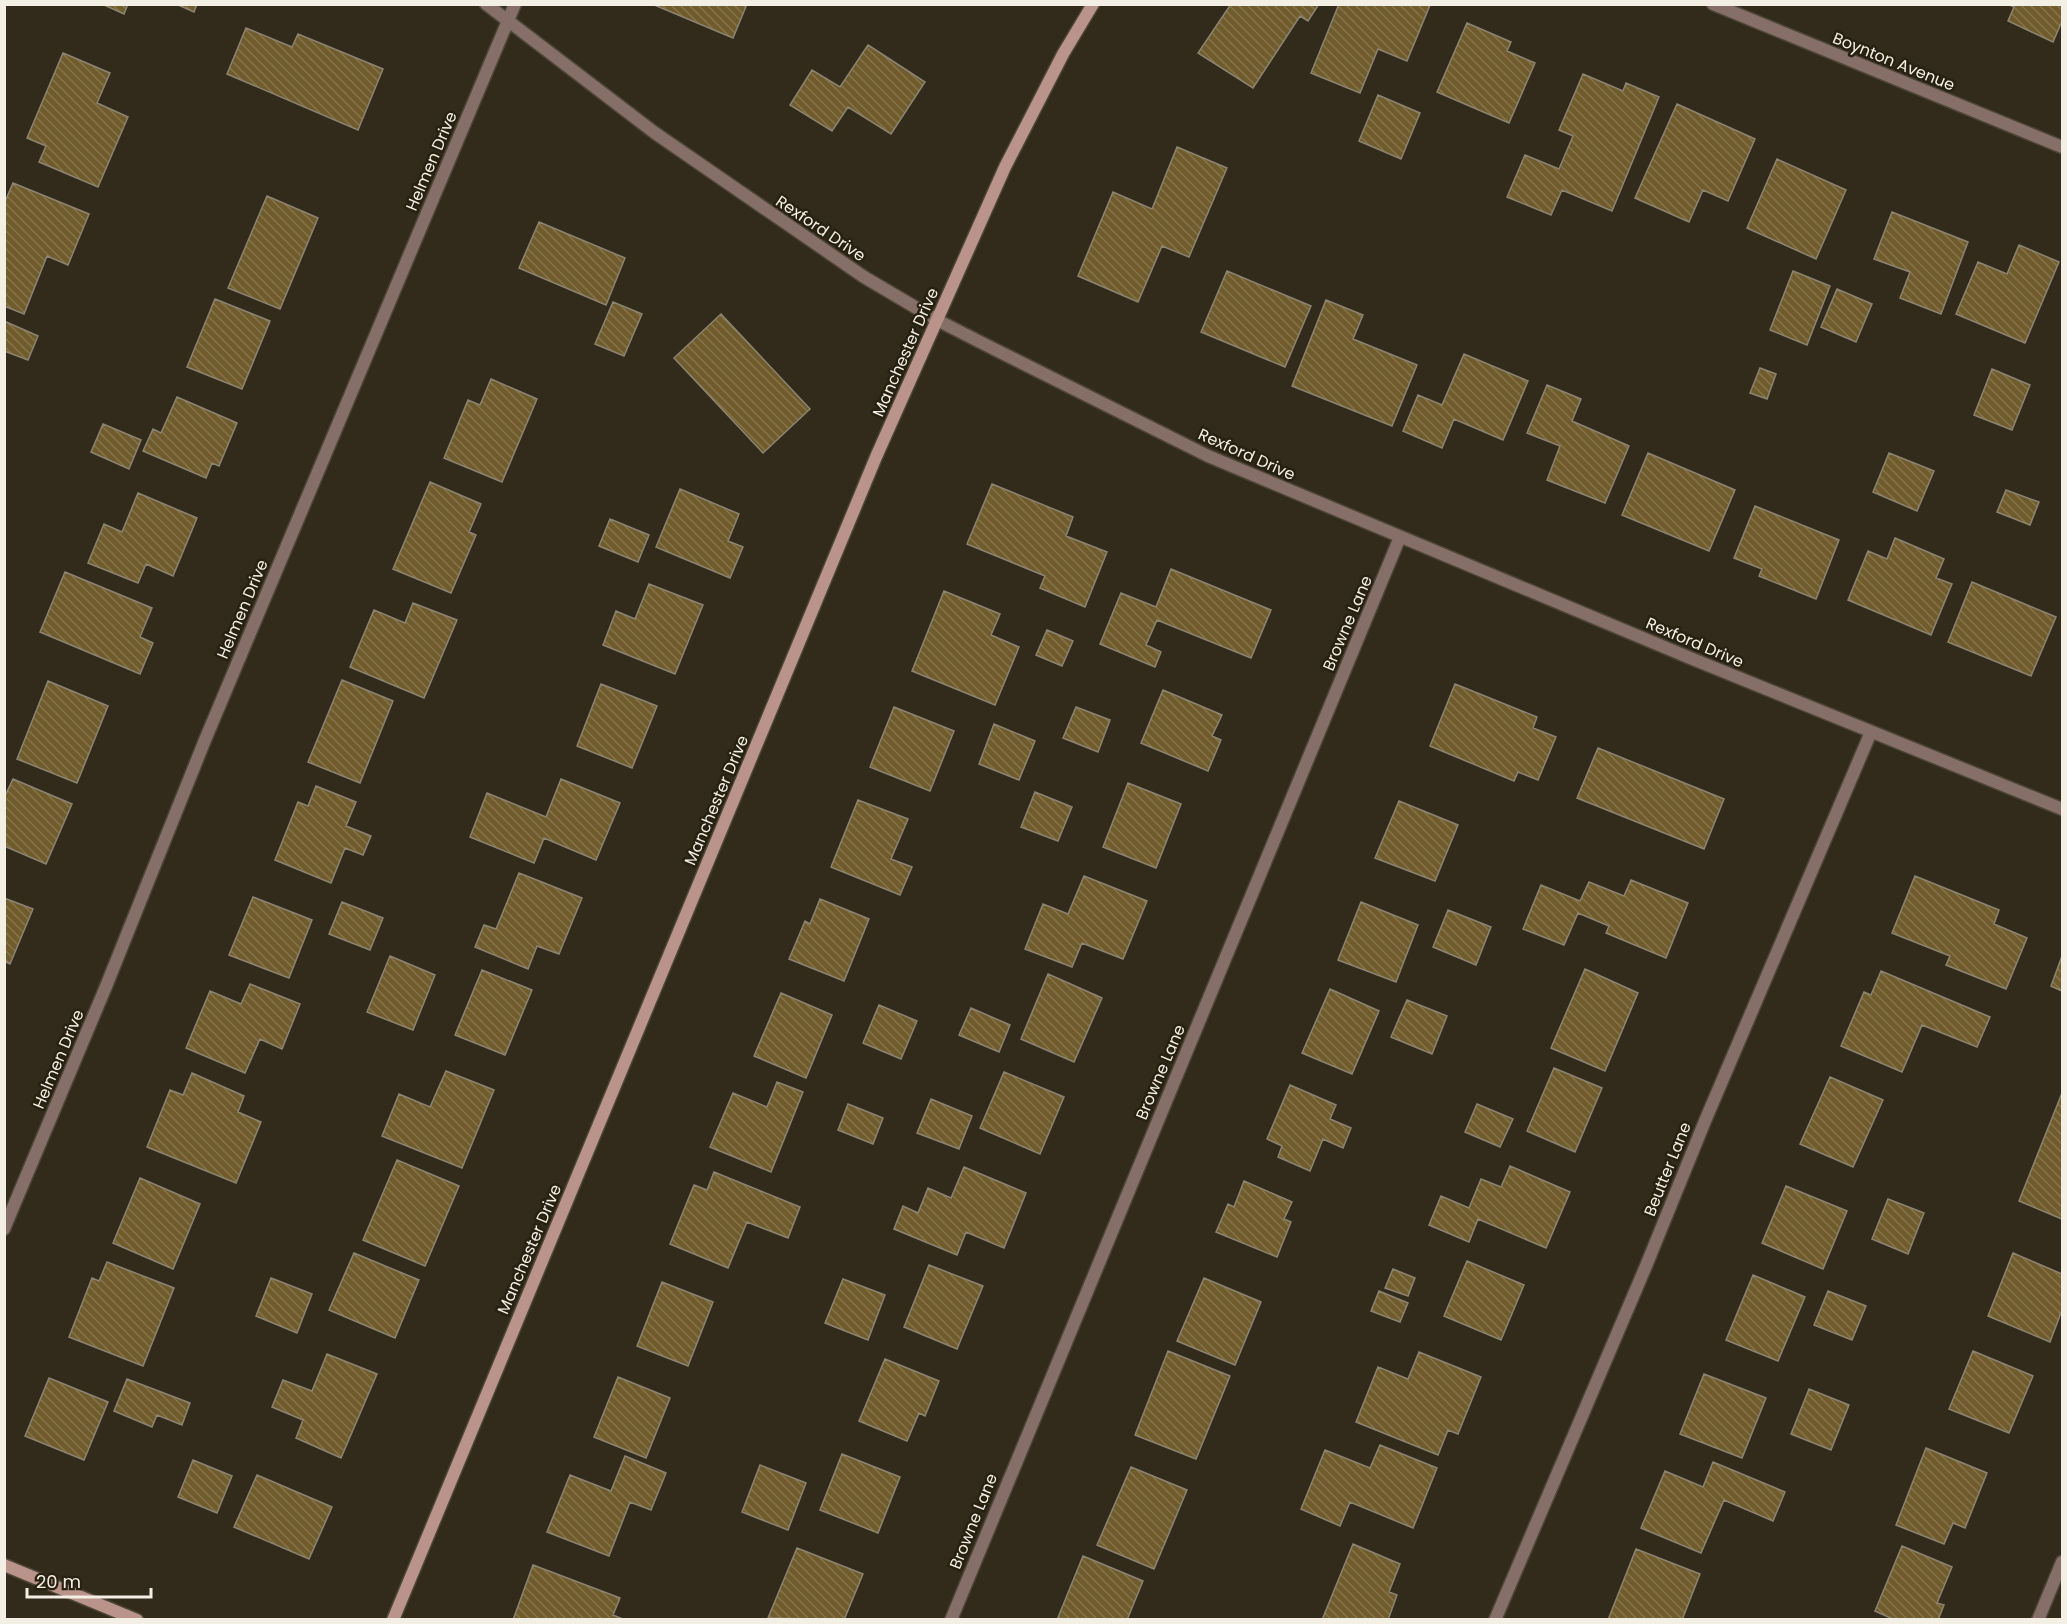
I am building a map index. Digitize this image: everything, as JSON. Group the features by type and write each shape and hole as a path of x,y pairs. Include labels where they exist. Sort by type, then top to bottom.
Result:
{"street":[{"name":"Rexford Drive","path":"486,4 674,147 864,277 937,320 1208,456 1871,732 2062,809"},
{"name":"Helmen Drive","path":"4,1229 103,994 205,740 515,4"},
{"name":"Manchester Drive","path":"393,1620 876,457 1005,167 1063,54 1093,4"},
{"name":"Boynton Avenue","path":"1713,4 2062,147"},
{"name":"Browne Lane","path":"951,1620 1400,537"},
{"name":"Beutter Lane","path":"1496,1620 1646,1266 1704,1121 1871,732"},
{"path":"2038,1620 2062,1562"},
{"path":"4,1565 137,1620"}],"building":[{"path":"102,4 128,4 124,14"},
{"path":"176,4 197,4 194,12"},
{"path":"652,4 747,4 733,38"},
{"path":"1231,4 1319,4 1308,21 1300,16 1253,88 1198,53"},
{"path":"1339,4 1430,5 1407,61 1378,49 1360,93 1311,73"},
{"path":"2008,4 2062,4 2062,21 2053,42 2008,21 2014,7"},
{"path":"1467,23 1511,42 1507,51 1535,63 1509,123 1437,92"},
{"path":"246,28 292,47 298,34 383,69 358,130 227,74"},
{"path":"868,45 925,82 891,134 848,107 832,131 790,105 812,70 840,87"},
{"path":"63,53 110,73 97,103 128,117 98,187 39,162 46,146 27,138"},
{"path":"1583,74 1623,91 1626,83 1659,97 1612,211 1562,190 1551,215 1507,197 1525,155 1559,169 1573,136 1559,130"},
{"path":"1378,95 1420,113 1401,159 1359,141"},
{"path":"1677,104 1755,139 1728,201 1703,190 1689,222 1635,198"},
{"path":"1177,147 1227,168 1189,257 1162,246 1138,302 1078,276 1113,192 1152,209"},
{"path":"1777,159 1846,190 1816,259 1747,228"},
{"path":"13,183 89,214 68,265 47,256 24,314 4,306 4,204"},
{"path":"267,196 318,218 280,309 228,288"},
{"path":"1892,212 1968,242 1941,314 1900,298 1910,272 1874,259"},
{"path":"539,222 625,258 606,305 519,268"},
{"path":"2019,245 2059,262 2025,343 1956,314 1978,262 2007,274"},
{"path":"1227,271 1311,306 1285,367 1201,332"},
{"path":"1793,271 1830,286 1807,345 1770,330"},
{"path":"1837,289 1872,304 1856,342 1821,327"},
{"path":"215,299 270,321 242,389 187,367"},
{"path":"1326,300 1363,315 1353,339 1417,365 1392,426 1292,386"},
{"path":"613,302 642,314 624,356 595,344"},
{"path":"721,314 810,409 763,453 674,358"},
{"path":"4,321 38,336 28,360 4,351"},
{"path":"1464,354 1528,381 1503,440 1454,419 1442,448 1403,431 1418,395 1442,405"},
{"path":"1760,368 1776,374 1767,399 1750,393"},
{"path":"1992,369 2030,385 2012,430 1974,415"},
{"path":"491,379 537,399 502,482 444,458 468,400 480,405"},
{"path":"1547,385 1581,399 1572,421 1629,446 1605,503 1547,480 1560,446 1527,433"},
{"path":"177,397 237,423 219,466 212,463 206,478 143,451 153,429 161,433"},
{"path":"103,424 141,440 129,469 91,452"},
{"path":"1648,453 1735,490 1709,551 1622,515"},
{"path":"1889,453 1934,471 1917,511 1873,492"},
{"path":"430,482 481,504 469,532 476,535 451,593 393,569"},
{"path":"992,484 1073,517 1066,536 1107,552 1085,607 1040,588 1045,576 967,544"},
{"path":"680,489 739,514 728,541 743,547 730,578 656,547"},
{"path":"2006,490 2039,502 2030,525 1997,512"},
{"path":"138,493 197,518 173,576 146,564 138,583 88,563 104,524 122,532"},
{"path":"1755,506 1839,540 1816,599 1759,576 1762,569 1734,558"},
{"path":"610,519 649,535 638,562 599,546"},
{"path":"1895,538 1944,559 1936,578 1952,584 1931,635 1848,600 1868,551 1887,559"},
{"path":"1171,569 1271,610 1251,658 1157,620 1146,645 1161,652 1155,667 1100,644 1121,593 1156,607"},
{"path":"65,572 152,608 140,637 153,643 140,674 40,632"},
{"path":"1972,582 2056,617 2031,676 1948,642"},
{"path":"649,584 703,605 675,674 603,645 616,611 635,619"},
{"path":"944,591 1000,614 991,635 1019,647 995,705 912,671"},
{"path":"413,603 457,620 424,698 350,667 374,610 405,623"},
{"path":"1047,630 1073,641 1062,666 1036,655"},
{"path":"342,680 393,701 360,783 308,762"},
{"path":"48,681 108,706 77,783 17,759"},
{"path":"601,684 657,706 632,768 577,746"},
{"path":"1455,684 1537,717 1533,728 1556,737 1538,780 1518,772 1514,781 1430,746"},
{"path":"1163,690 1222,715 1212,736 1221,740 1208,771 1141,743"},
{"path":"894,707 954,731 930,791 870,767"},
{"path":"1076,707 1110,720 1098,752 1063,738"},
{"path":"994,724 1035,741 1019,780 979,764"},
{"path":"1598,748 1724,799 1704,849 1577,798"},
{"path":"13,779 72,804 46,864 4,846 4,798"},
{"path":"561,779 620,803 596,860 544,838 534,863 470,837 487,793 546,817"},
{"path":"1128,783 1181,804 1156,868 1103,847"},
{"path":"316,786 356,802 346,826 371,836 363,855 345,848 331,883 275,860 298,802 308,806"},
{"path":"1035,792 1072,807 1058,841 1021,827"},
{"path":"858,800 908,819 891,859 912,867 900,895 831,867"},
{"path":"1399,801 1458,825 1435,881 1375,858"},
{"path":"519,873 582,898 559,954 537,946 528,969 475,947 484,925 496,929"},
{"path":"1084,876 1147,901 1123,959 1082,943 1072,967 1025,949 1043,904 1068,914"},
{"path":"1915,876 1999,910 1994,924 2027,938 2006,989 1946,965 1950,956 1892,933"},
{"path":"1631,880 1688,903 1666,958 1606,933 1609,926 1578,913 1564,945 1523,929 1541,885 1580,901 1589,882 1624,896"},
{"path":"253,897 312,920 289,978 229,955"},
{"path":"4,898 33,909 10,964 4,961"},
{"path":"820,899 869,919 844,981 789,959 805,921 810,924"},
{"path":"342,902 383,918 370,950 329,934"},
{"path":"1361,902 1418,925 1396,982 1338,960"},
{"path":"1448,910 1491,927 1476,965 1433,947"},
{"path":"390,956 435,975 413,1030 367,1012"},
{"path":"2062,956 2062,991 2051,986"},
{"path":"1585,969 1638,993 1605,1071 1551,1048"},
{"path":"482,970 532,990 505,1055 455,1035"},
{"path":"1881,971 1990,1017 1977,1047 1922,1025 1902,1072 1841,1046 1864,992 1871,995"},
{"path":"1048,974 1102,998 1074,1062 1021,1039"},
{"path":"250,984 300,1004 282,1049 260,1039 245,1073 186,1048 210,991 241,1004"},
{"path":"1330,989 1379,1011 1352,1074 1302,1053"},
{"path":"781,993 832,1015 806,1078 754,1056"},
{"path":"1407,1000 1447,1016 1432,1054 1391,1037"},
{"path":"879,1005 917,1021 901,1059 863,1043"},
{"path":"971,1008 1010,1025 999,1052 959,1035"},
{"path":"1554,1068 1602,1088 1575,1152 1527,1131"},
{"path":"446,1071 494,1090 462,1168 382,1136 399,1094 430,1107"},
{"path":"1004,1072 1064,1097 1040,1154 980,1128"},
{"path":"192,1073 244,1096 238,1112 261,1122 236,1183 147,1147 170,1090 183,1095"},
{"path":"1830,1077 1883,1100 1853,1167 1800,1144"},
{"path":"777,1082 803,1092 771,1172 710,1147 733,1093 767,1107"},
{"path":"1290,1085 1336,1105 1330,1119 1351,1128 1343,1148 1323,1139 1310,1171 1278,1157 1282,1146 1267,1139"},
{"path":"2062,1093 2062,1219 2019,1201"},
{"path":"931,1099 972,1116 959,1149 917,1133"},
{"path":"848,1104 883,1118 873,1144 838,1130"},
{"path":"1477,1104 1513,1119 1500,1147 1465,1132"},
{"path":"397,1160 459,1186 425,1266 363,1240"},
{"path":"1510,1166 1570,1192 1546,1248 1478,1219 1469,1242 1429,1225 1441,1196 1469,1208 1481,1179 1501,1187"},
{"path":"964,1167 1026,1193 1004,1248 966,1232 957,1255 894,1229 903,1206 918,1213 928,1188 951,1198"},
{"path":"714,1172 800,1207 788,1238 747,1222 728,1268 670,1244 694,1185 707,1190"},
{"path":"140,1178 200,1204 173,1269 113,1243"},
{"path":"1244,1181 1292,1202 1284,1219 1291,1222 1277,1257 1216,1232 1228,1204 1234,1207"},
{"path":"1786,1186 1847,1211 1823,1269 1762,1243"},
{"path":"1888,1199 1924,1213 1908,1254 1872,1239"},
{"path":"354,1253 419,1280 395,1338 329,1310"},
{"path":"2013,1253 2062,1274 2062,1310 2050,1342 1988,1316"},
{"path":"1467,1261 1524,1285 1501,1340 1444,1316"},
{"path":"107,1262 174,1288 143,1366 69,1337 92,1278 99,1281"},
{"path":"929,1265 983,1286 957,1349 904,1327"},
{"path":"1393,1269 1415,1278 1408,1296 1385,1288"},
{"path":"1753,1275 1805,1297 1778,1361 1726,1340"},
{"path":"271,1278 312,1294 297,1333 256,1316"},
{"path":"1204,1278 1261,1302 1235,1365 1177,1341"},
{"path":"843,1279 885,1295 868,1340 825,1323"},
{"path":"662,1282 713,1302 688,1366 637,1346"},
{"path":"1379,1291 1408,1303 1400,1322 1371,1311"},
{"path":"1828,1291 1866,1306 1852,1340 1814,1325"},
{"path":"1168,1351 1230,1376 1196,1459 1135,1435"},
{"path":"1973,1351 2033,1376 2009,1433 1949,1409"},
{"path":"1419,1352 1481,1377 1458,1434 1448,1430 1438,1455 1356,1422 1378,1367 1408,1379"},
{"path":"327,1354 377,1374 341,1458 296,1438 303,1420 272,1407 283,1380 312,1391"},
{"path":"885,1359 939,1381 925,1416 919,1413 907,1441 859,1421"},
{"path":"1704,1374 1766,1398 1742,1458 1680,1434"},
{"path":"618,1377 670,1398 646,1458 594,1437"},
{"path":"49,1378 108,1402 84,1460 25,1436"},
{"path":"127,1379 190,1403 182,1425 157,1415 152,1427 114,1411"},
{"path":"1809,1389 1849,1405 1831,1450 1791,1434"},
{"path":"1380,1445 1437,1468 1413,1528 1350,1502 1340,1526 1301,1509 1325,1450 1370,1468"},
{"path":"1926,1448 1987,1473 1965,1528 1953,1523 1944,1544 1896,1525"},
{"path":"842,1454 900,1477 878,1533 820,1510"},
{"path":"625,1456 666,1473 651,1510 630,1502 609,1556 547,1532 570,1475 611,1491"},
{"path":"193,1460 232,1476 217,1513 178,1497"},
{"path":"1713,1462 1785,1492 1773,1521 1724,1500 1701,1553 1641,1528 1665,1471 1703,1487"},
{"path":"760,1465 806,1483 788,1530 742,1512"},
{"path":"1131,1467 1187,1490 1154,1569 1097,1545"},
{"path":"257,1475 332,1507 309,1559 234,1527"},
{"path":"1353,1544 1400,1564 1389,1592 1397,1595 1388,1620 1322,1620"},
{"path":"1902,1546 1952,1567 1937,1603 1944,1605 1938,1620 1895,1620 1875,1611"},
{"path":"797,1548 863,1574 844,1620 768,1618"},
{"path":"1636,1549 1700,1574 1682,1620 1608,1620"},
{"path":"1083,1556 1143,1581 1127,1620 1057,1620"},
{"path":"533,1565 620,1598 613,1615 625,1620 513,1620"}]}
